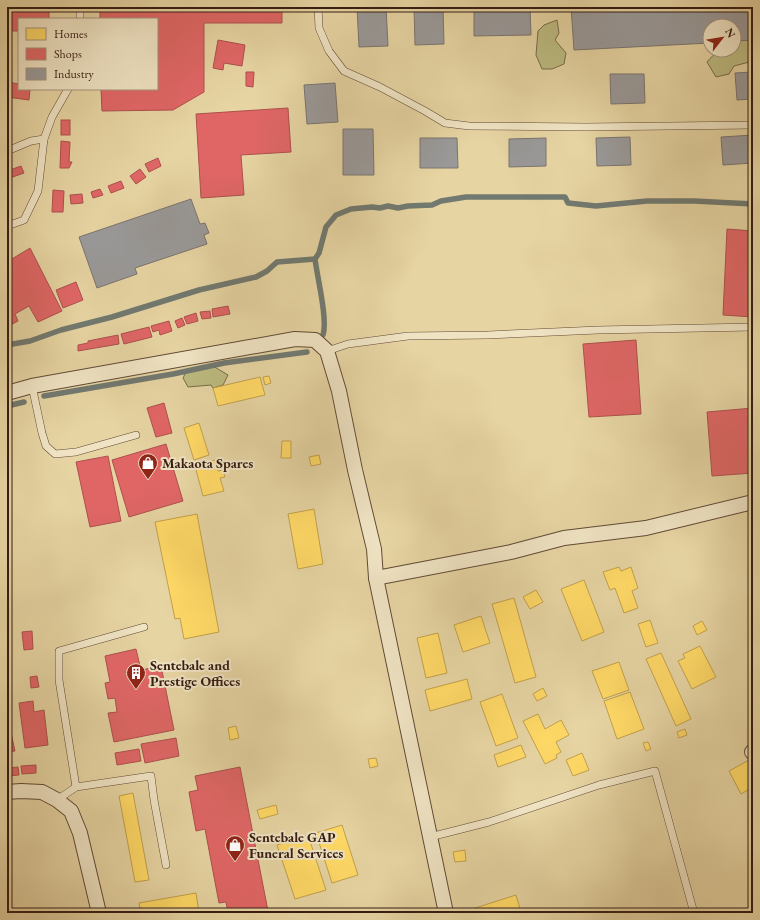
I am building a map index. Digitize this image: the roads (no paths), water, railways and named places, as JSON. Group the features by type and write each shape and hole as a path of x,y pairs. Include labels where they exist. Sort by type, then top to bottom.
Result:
{"street":[{"path":"7,392 32,386 295,339 315,340 327,351 339,391 355,470 374,549 376,578 407,734 446,913"},
{"path":"376,578 511,552 564,538 646,528 753,502"},
{"path":"7,792 42,792 57,800 71,811 80,833 100,913"}],"lane":[{"path":"80,7 80,18"},
{"path":"318,7 319,28 329,51 344,70 380,87 445,123 469,126 586,127 753,124"},
{"path":"7,226 24,220 38,190 44,139 52,117 67,90"},
{"path":"7,151 31,141 44,139"},
{"path":"327,351 348,344 408,336 753,327"},
{"path":"32,386 46,446 55,454 76,452 136,435"},
{"path":"76,787 59,680 60,651 144,627"},
{"path":"430,837 489,822 599,785 654,771 694,913"},
{"path":"57,800 76,787 151,776 166,865"}],"waterway":[{"path":"7,345 30,341 61,330 112,317 199,290 256,277 267,271 277,262 315,259 319,253 326,227 336,215 351,209 372,207 380,208 388,206 398,208 432,205 441,201 466,197 565,197 568,203 596,206 647,201 694,201 753,204"},
{"path":"315,259 323,309 323,335"},
{"path":"44,396 173,374 224,363 307,352"},
{"path":"7,406 24,402"}],"place":[{"name":"Makaota Spares","path":"148,480"},
{"name":"Sentebale and Prestige Offices","path":"136,690"},
{"name":"Sentebale GAP Funeral Services","path":"235,862"}]}
